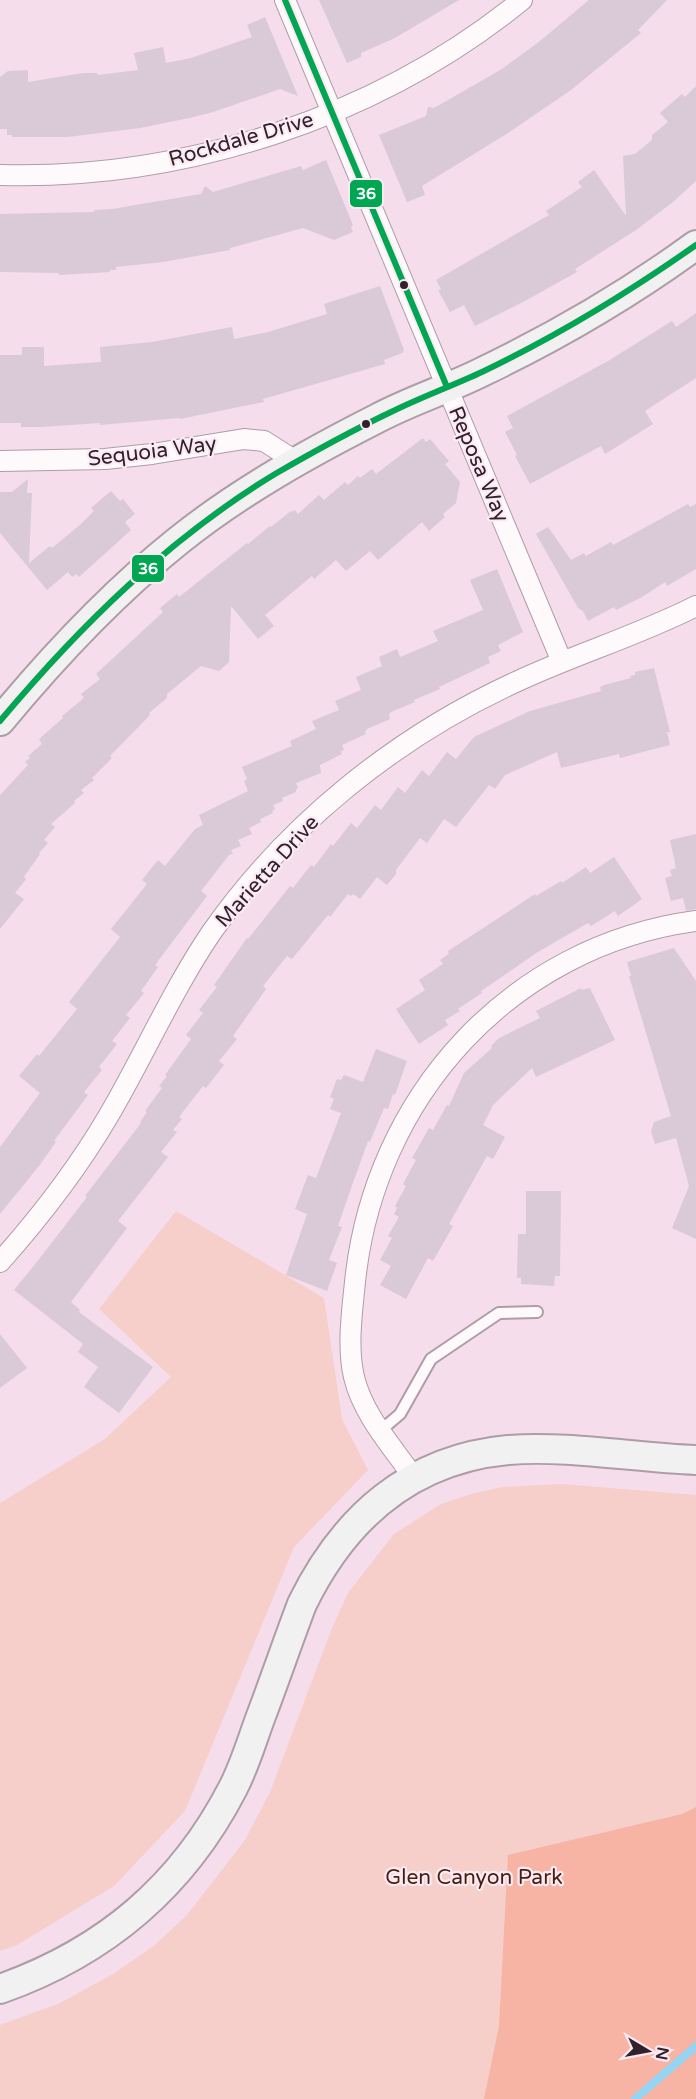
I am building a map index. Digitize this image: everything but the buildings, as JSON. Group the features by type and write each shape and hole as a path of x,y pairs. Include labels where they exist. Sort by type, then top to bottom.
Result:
{"main road":[{"path":"0,722 55,658 95,617 177,542 223,508 297,462 380,417 480,374 555,335 658,273 696,245"},
{"path":"0,1989 45,1971 80,1953 116,1929 156,1895 191,1856 220,1812 244,1764 302,1604 320,1570 343,1536 365,1514 414,1478 460,1460 508,1450 562,1451 696,1460"}],"street":[{"name":"Reposa Way","path":"285,0 562,662"},
{"name":"Rockdale Drive","path":"0,175 71,174 162,162 238,144 332,112 386,88 474,35 522,0"},
{"name":"Sequoia Way","path":"0,461 105,459 244,439 264,441 297,462"},
{"name":"Marietta Drive","path":"0,1262 53,1199 81,1159 108,1116 191,965 212,933 276,854 314,816 390,755 469,706 562,662 696,606"},
{"path":"414,1478 370,1417 354,1376 352,1356 353,1309 358,1260 366,1217 380,1173 402,1126 426,1086 453,1051 485,1019 520,992 560,966 600,946 641,931 696,921"}],"lane":[{"path":"380,1431 399,1414 431,1359 499,1313 537,1312"}],"green space":[{"path":"176,1211 324,1298 342,1419 368,1470 294,1547 185,1811 114,1886 17,1945 0,1951 0,1503 105,1439 171,1377 99,1309"},
{"name":"Glen Canyon Park","path":"561,1484 696,1495 696,2099 0,2099 0,2025 60,2003 113,1974 155,1945 187,1915 245,1840 270,1792 332,1628 348,1593 394,1534 441,1504 472,1494 502,1487"}],"shaded area":[{"path":"696,1807 696,2099 484,2099 499,2026 508,1855 682,1814"}],"waterway":[{"path":"635,2099 696,2046"}],"transit line":[{"name":"36","path":"285,0 447,387"},
{"name":"36","path":"0,721 62,651 127,586 198,527 236,499 275,474 361,427 538,344 618,297 696,245"}]}
